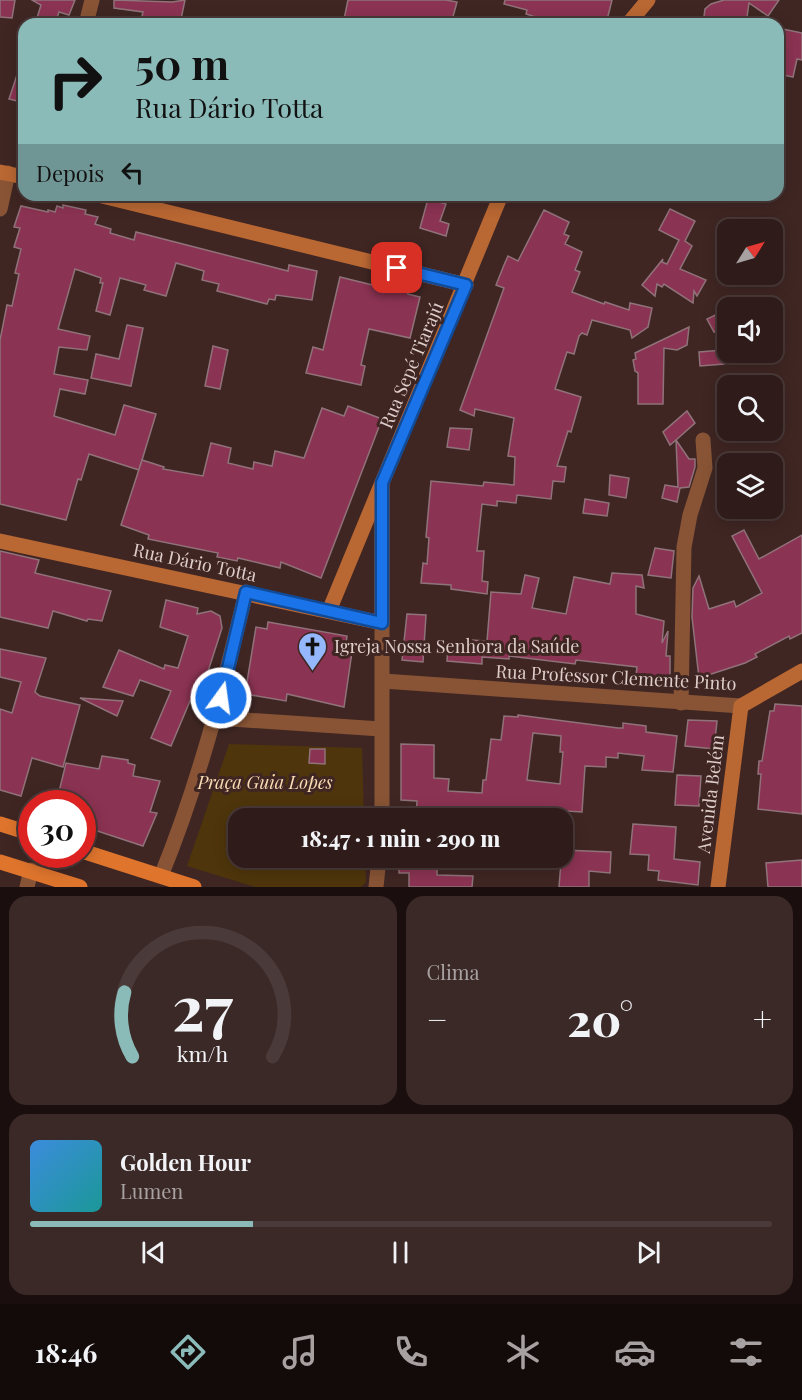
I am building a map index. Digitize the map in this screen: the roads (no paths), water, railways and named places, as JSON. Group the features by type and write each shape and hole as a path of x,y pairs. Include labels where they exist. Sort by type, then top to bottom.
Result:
{"main road":[{"path":"0,824 18,830"},
{"path":"96,855 194,887"},
{"path":"0,862 80,887"}],"street":[{"path":"88,18 92,0"},
{"path":"633,18 648,0"},
{"path":"0,209 4,172"},
{"path":"123,201 466,285"},
{"name":"Rua Sepé Tiarajú","path":"329,611 466,285 499,201"},
{"path":"681,703 684,547 690,515 705,468 703,440"},
{"name":"Rua Sepé Tiarajú","path":"381,729 383,681 382,483"},
{"name":"Rua Dário Totta","path":"0,542 246,592 382,623"},
{"path":"161,876 185,817 216,718 246,592"},
{"name":"Rua Professor Clemente Pinto","path":"383,681 741,706 802,671"},
{"name":"Avenida Belém","path":"718,887 741,706"},
{"path":"216,718 381,729 382,808"},
{"path":"376,887 378,868"},
{"path":"27,887 31,870"}],"place":[{"name":"Igreja Nossa Senhora da Saúde","path":"313,672"}],"park label":[{"name":"Praça Guia Lopes","path":"265,782"}]}
